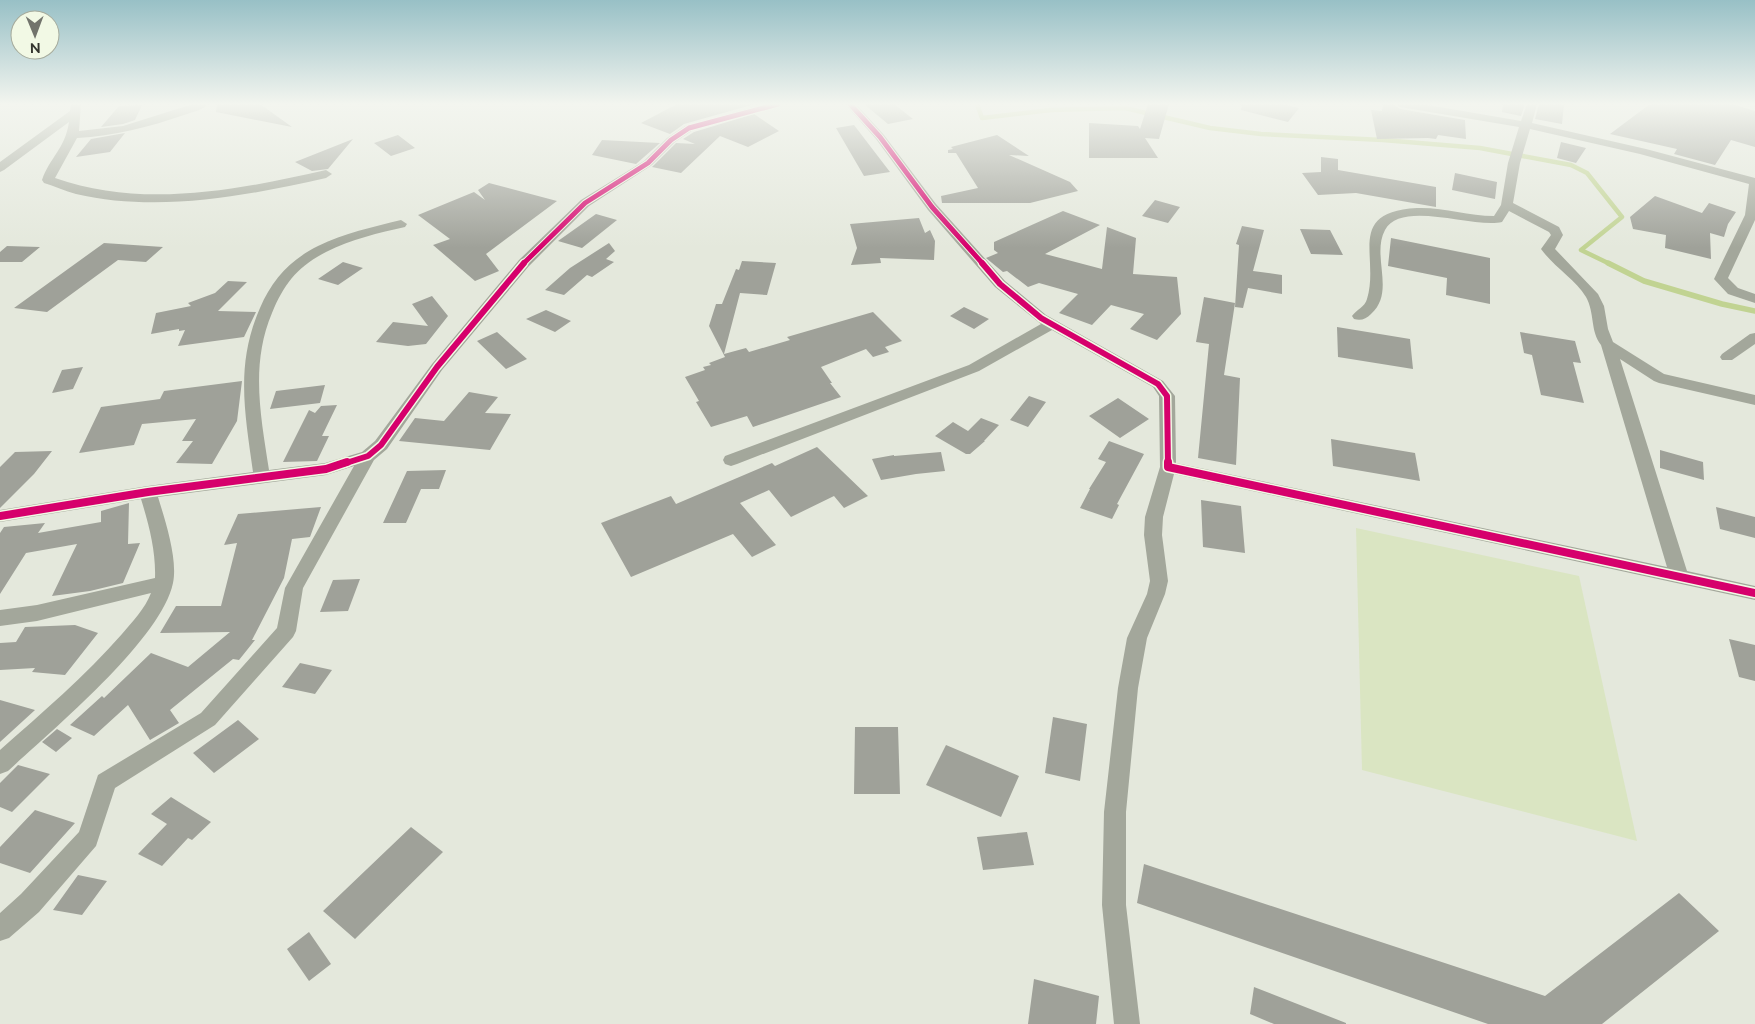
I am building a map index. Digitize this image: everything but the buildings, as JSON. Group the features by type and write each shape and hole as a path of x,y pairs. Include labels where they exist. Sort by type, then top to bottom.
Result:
{"street":[{"path":"0,168 21,152"},
{"path":"64,152 51,170 48,180 67,189 92,194 130,197 232,192 268,188 326,174"},
{"path":"0,929 30,903 88,838 106,782 208,719 286,631 294,588 368,456 381,445 437,366 524,263 585,204 648,163 659,152"},
{"path":"891,152 932,207 1000,284 1041,318 1158,384 1167,396 1168,467 1154,517 1153,535 1159,581 1156,594 1137,638 1128,688 1116,812 1113,881 1114,906 1127,1024"},
{"path":"1358,316 1369,309 1374,300 1375,236 1381,225 1387,219 1398,214 1431,213 1496,220 1507,206 1518,152"},
{"path":"1645,152 1755,183 1751,215 1721,279 1733,291 1755,299"},
{"path":"1507,206 1554,230 1557,235 1548,249 1595,301 1603,338 1608,345 1678,576"},
{"path":"262,478 251,390 252,359 259,327 274,291 295,267 321,249 344,240 401,224"},
{"path":"731,460 974,368 1052,324"},
{"path":"1727,357 1755,337"},
{"path":"1608,345 1659,378 1755,400"},
{"path":"0,516 148,492 326,469 368,456"},
{"path":"1168,467 1755,593"},
{"path":"0,764 110,661 145,623 157,601 164,583 160,531 148,492"},
{"path":"0,618 37,613 164,583"}],"green space":[{"path":"1356,528 1579,576 1637,841 1362,770"}],"waterway":[{"path":"1500,152 1571,165 1587,173 1622,217 1581,250 1610,264"},
{"path":"1610,264 1644,281 1722,304 1755,311"}],"cycle path":[{"path":"0,516 148,492 326,469 368,456 381,445 437,367 524,263 585,203 648,163 659,152"},
{"path":"891,152 932,207 1000,284 1041,318 1158,384 1167,396 1168,467 1755,593"}]}
